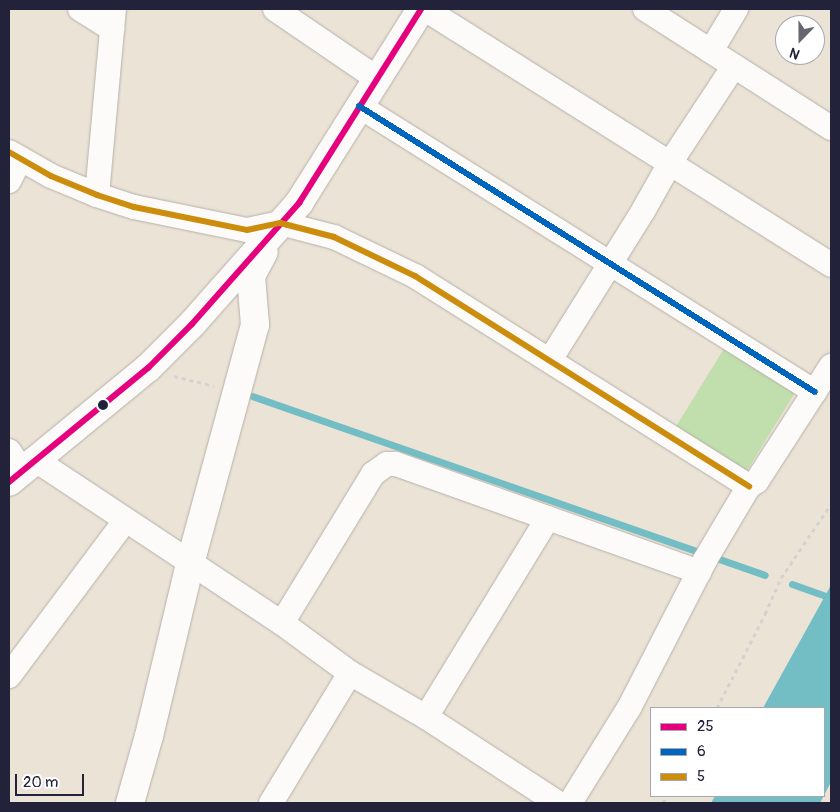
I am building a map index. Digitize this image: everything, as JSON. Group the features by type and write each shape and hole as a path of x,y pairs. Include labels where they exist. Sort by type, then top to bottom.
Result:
{"street":[{"path":"80,9 113,19 98,195"},
{"path":"275,9 376,78"},
{"path":"421,9 299,203 192,324 148,368 18,466 125,521 282,623 350,673 426,717 558,803"},
{"path":"425,9 831,265"},
{"path":"645,9 831,128"},
{"path":"711,51 736,9"},
{"path":"550,360 643,211 670,163 734,66"},
{"path":"360,106 815,392"},
{"path":"9,181 15,156 51,176 134,207 247,230 280,223 334,237 415,276 749,486"},
{"path":"130,803 149,736 190,564 254,325 251,276 280,223"},
{"path":"570,803 629,708 705,560 749,486 757,481 831,366"},
{"path":"282,623 373,474 387,464 396,464 548,518 705,560"},
{"path":"426,717 548,518"},
{"path":"9,676 125,521"},
{"path":"275,802 350,673"}],"path":[{"path":"148,368 236,392"},
{"path":"718,707 766,614 781,578 831,504"}],"green space":[{"path":"725,347 796,391 746,472 675,428"}],"water":[{"path":"831,585 831,782 825,793 825,707 764,707"},
{"path":"714,797 823,797 820,803 711,803"}],"waterway":[{"path":"252,396 765,575"},
{"path":"792,584 831,598"}],"transit line":[{"name":"25","path":"9,482 148,368 192,324 299,203 421,9"},
{"name":"6","path":"359,106 815,392"},
{"name":"5","path":"9,152 51,176 97,195 134,207 247,230 280,223 334,237 415,276 749,486"}]}
